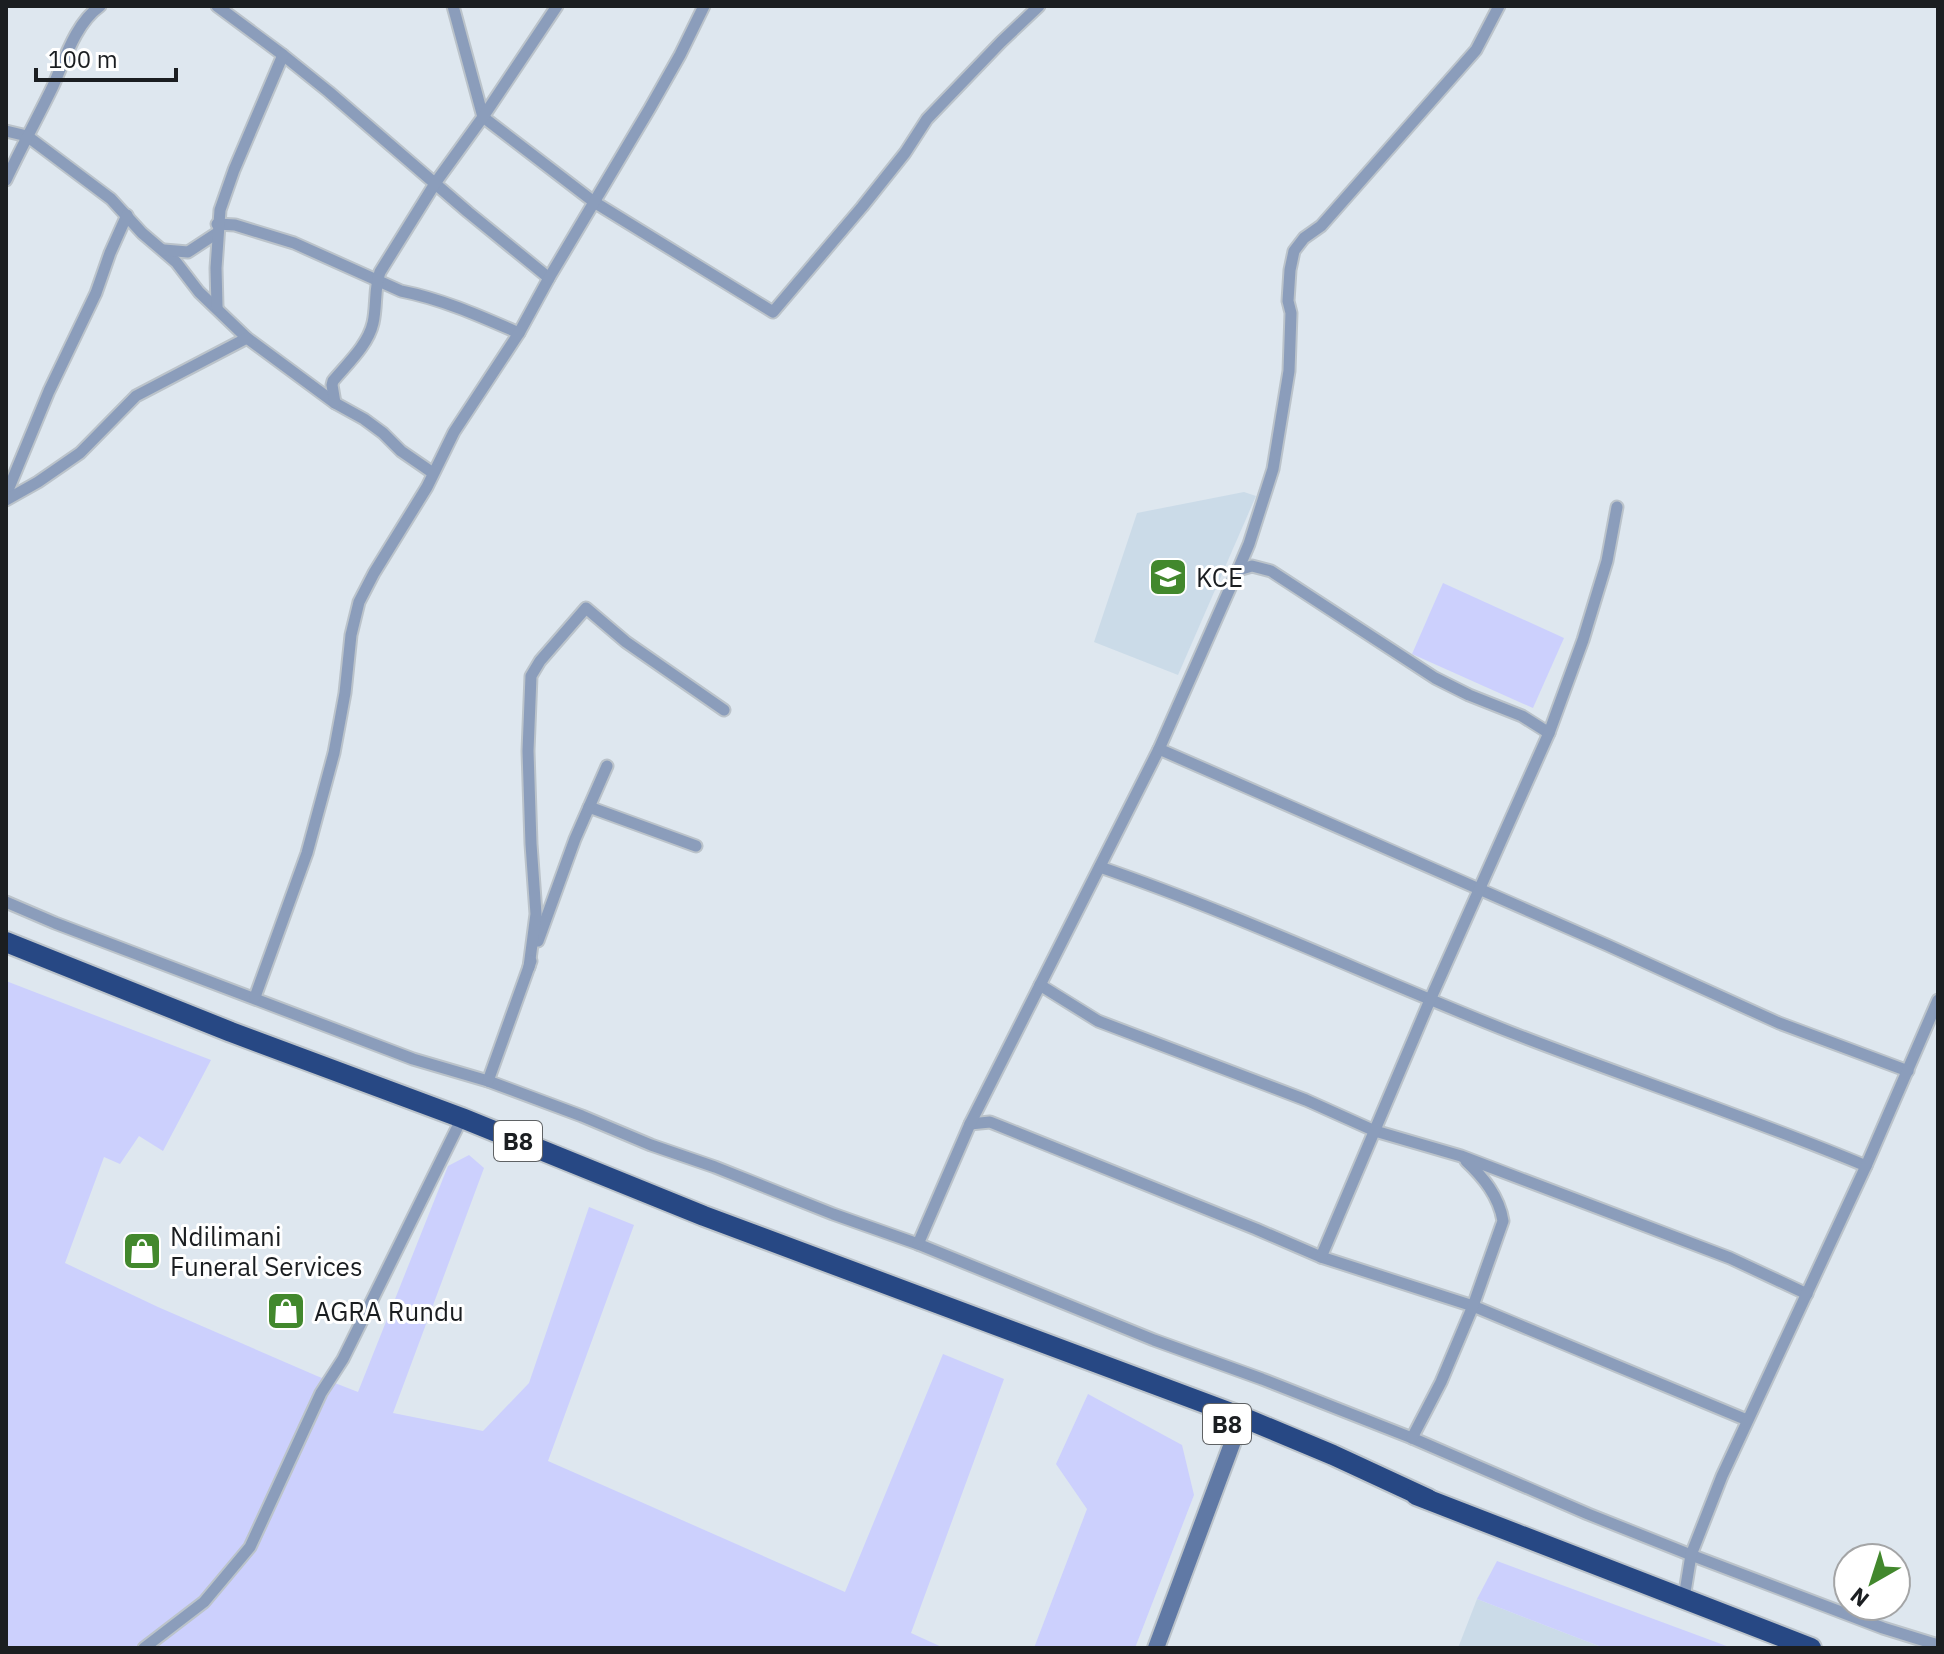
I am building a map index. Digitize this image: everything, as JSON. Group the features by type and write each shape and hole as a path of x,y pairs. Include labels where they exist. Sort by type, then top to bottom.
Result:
{"highway":[{"name":"B8","path":"6,942 231,1032 462,1118 704,1216 1031,1339 1240,1423 1333,1455 1428,1499 1811,1648"}],"street":[{"path":"6,180 74,39 92,12 100,6"},
{"path":"217,6 283,55 549,278"},
{"path":"453,6 483,117 594,202 773,312 862,207 905,153 927,119 1039,6"},
{"path":"335,403 333,381 361,346 373,325 377,280 436,182 557,6"},
{"path":"255,997 307,853 334,753 351,635 359,602 427,487 454,432 519,333 680,55 704,6"},
{"path":"918,1244 970,1124 1159,749 1249,544 1273,469 1289,371 1291,313 1288,301 1294,251 1304,238 1321,226 1476,50 1499,6"},
{"path":"217,307 217,229 220,210 283,55"},
{"path":"6,131 27,136 111,199 142,233 176,262 199,292 247,338 335,403 364,419 433,473"},
{"path":"6,497 127,215"},
{"path":"163,250 188,252 217,229 235,225 294,243 401,291 469,311 519,333"},
{"path":"6,497 38,482 80,453 136,396 247,338"},
{"path":"1321,1257 1430,1000 1549,733 1583,640 1607,561 1617,507"},
{"path":"1238,570 1252,566 1271,571 1435,678 1522,716 1549,733"},
{"path":"529,967 536,914 528,751 529,695 531,676 540,661 586,608 626,642 724,710"},
{"path":"1159,749 1779,1023 1908,1071"},
{"path":"488,1081 556,886 607,766"},
{"path":"589,807 696,846"},
{"path":"1100,867 1314,949 1430,1000 1565,1053 1786,1132 1866,1166"},
{"path":"6,902 413,1059 488,1081 918,1244 1154,1340 1412,1438 1691,1555 1869,1623 1938,1645"},
{"path":"1040,985 1098,1021 1306,1100 1375,1131 1461,1156 1730,1258 1807,1294"},
{"path":"1684,1598 1691,1555 1747,1420 1866,1166 1938,1000"},
{"path":"144,1648 204,1602 250,1547 321,1393 343,1359 462,1118"},
{"path":"970,1124 990,1122 1321,1257 1473,1306 1747,1420"},
{"path":"1412,1438 1441,1382 1473,1306 1503,1221 1501,1209 1482,1177 1461,1156"},
{"path":"1156,1648 1240,1423"}],"shaded area":[{"name":"KCE","path":"1244,492 1256,496 1178,675 1094,642 1137,513"},
{"path":"1443,583 1564,638 1533,708 1412,654"},
{"path":"6,981 211,1060 163,1151 139,1136 120,1164 104,1157 65,1263 317,1376 358,1392 448,1166 469,1155 484,1168 393,1413 483,1431 529,1383 589,1207 634,1225 548,1461 845,1592 943,1354 1004,1379 911,1633 944,1648 6,1648"},
{"path":"1088,1394 1182,1445 1194,1495 1135,1648 1034,1648 1087,1509 1056,1464"},
{"path":"1497,1561 1732,1648 1604,1648 1477,1599"},
{"path":"1477,1599 1604,1648 1458,1648"}],"place":[{"name":"KCE","path":"1168,577"},
{"name":"Ndilimani Funeral Services","path":"142,1251"},
{"name":"AGRA Rundu","path":"286,1311"}]}
